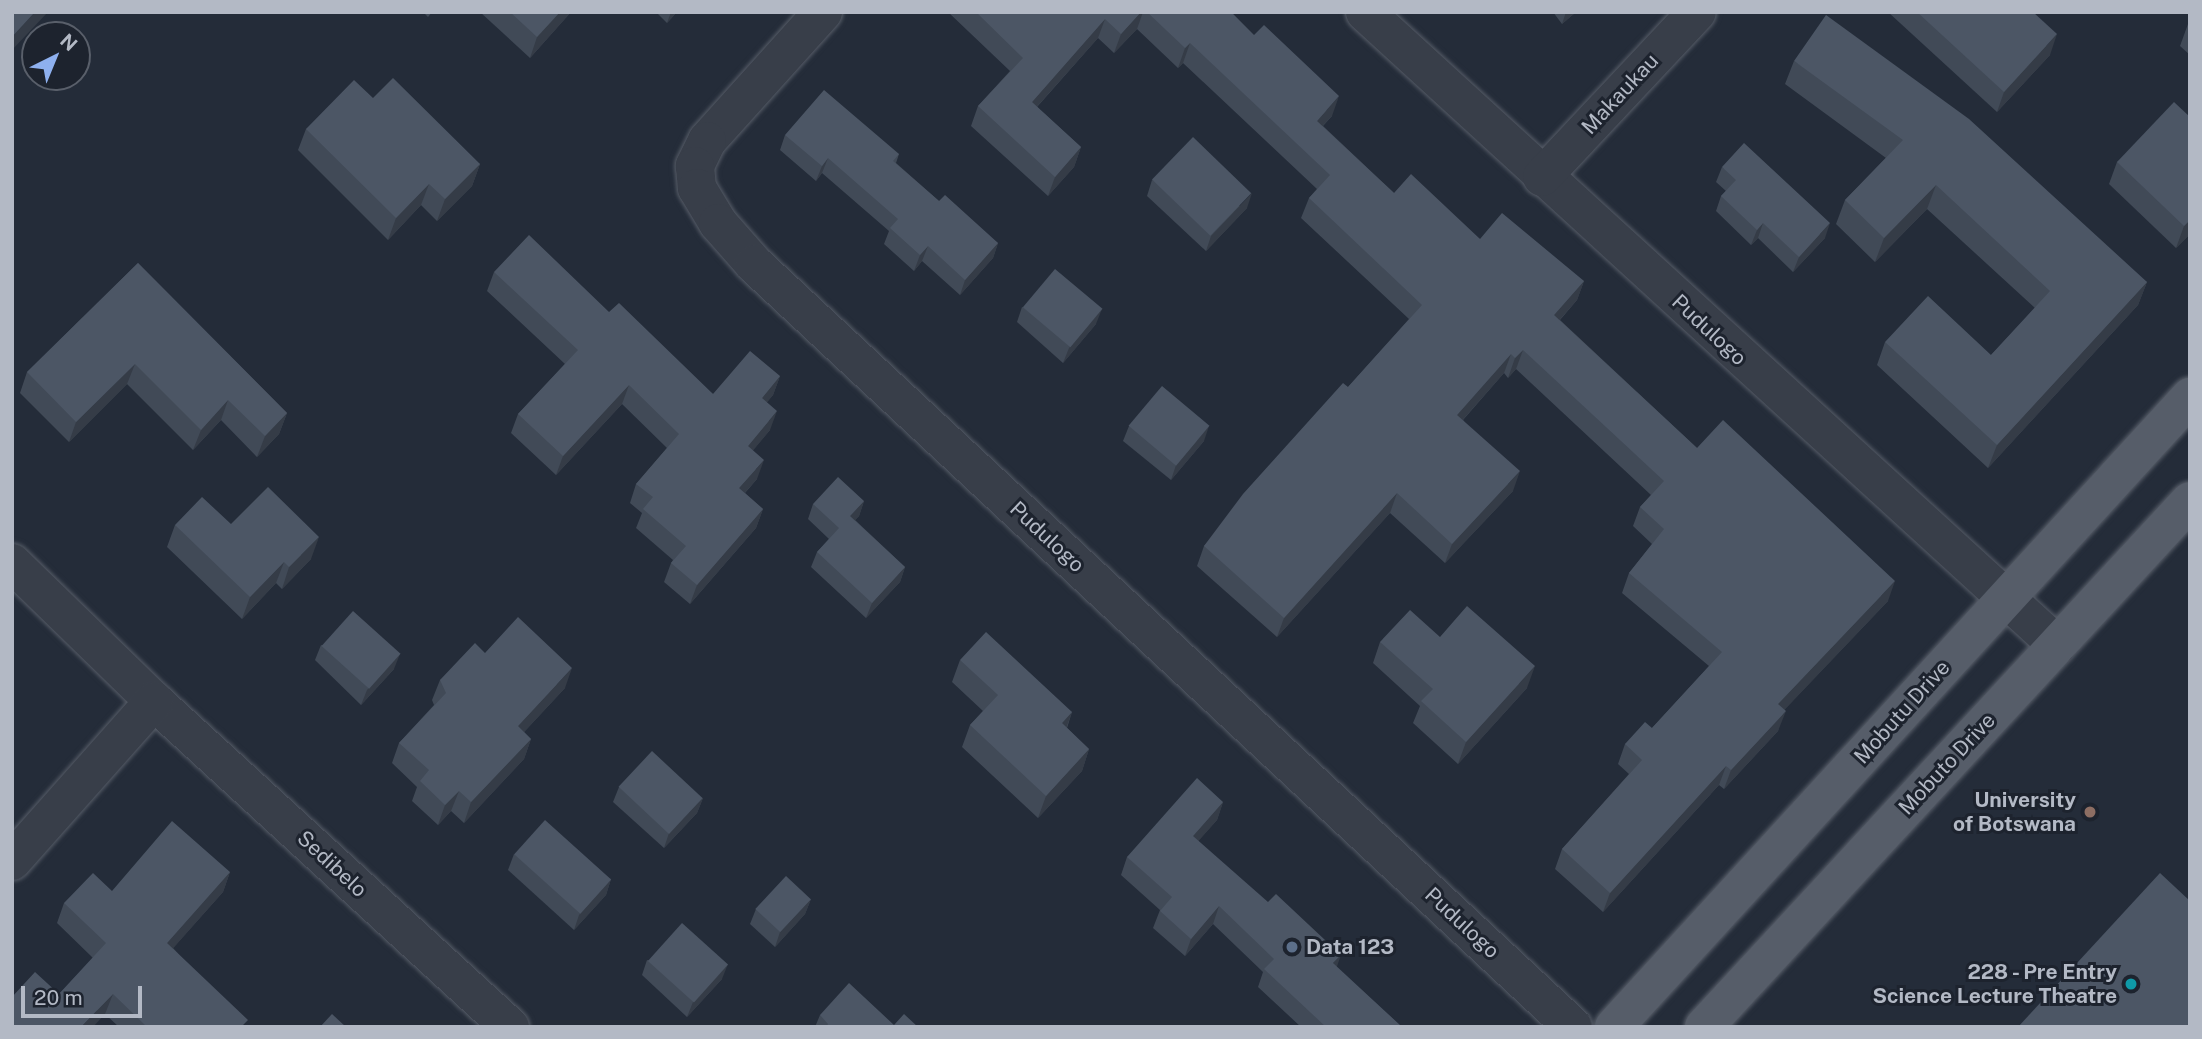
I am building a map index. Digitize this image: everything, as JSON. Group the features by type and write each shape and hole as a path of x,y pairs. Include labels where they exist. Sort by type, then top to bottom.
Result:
{"main road":[{"name":"Mobutu Drive","path":"1614,1027 2190,397"},
{"name":"Mobuto Drive","path":"1704,1027 2190,501"}],"street":[{"name":"Pudulogo","path":"823,12 707,141 695,166 697,188 718,223 764,274 1573,1027"},
{"name":"Pudulogo","path":"1365,12 2004,601 2057,645"},
{"name":"Makaukau","path":"1542,177 1697,12"},
{"name":"Sedibelo","path":"12,563 154,701 510,1027"},
{"path":"12,861 154,701"}],"building":[{"path":"12,12 35,12 27,21 21,21 21,27 12,37"},
{"path":"510,12 560,12 537,37"},
{"path":"976,12 1141,12 1121,34 1105,19 1032,102 1081,147 1055,177 978,106 1023,58"},
{"path":"1147,12 1231,12 1254,35 1264,25 1339,96 1317,121 1394,193 1411,174 1480,239 1502,213 1584,281 1554,315 1697,448 1723,420 1895,581 1778,704 1786,711 1731,770 1726,766 1610,893 1562,849 1642,760 1625,744 1645,722 1652,728 1722,652 1629,573 1664,529 1640,507 1664,481 1523,350 1515,358 1511,354 1457,415 1520,471 1452,544 1397,493 1284,618 1204,546 1243,494 1343,383 1348,387 1422,305 1309,198 1330,175 1190,43 1185,48"},
{"path":"1917,12 2033,12 2057,34 2004,92"},
{"path":"1826,15 1969,119 2147,282 1997,445 1885,342 1928,296 1991,355 2050,291 1936,185 1884,238 1845,200 1903,140 1794,61"},
{"path":"393,78 480,164 445,199 429,184 396,218 306,129 354,80 373,98"},
{"path":"824,90 899,154 893,161 939,201 945,195 998,243 965,280 928,246 920,255 890,228 898,219 828,158 822,166 785,135"},
{"path":"2174,102 2190,117 2190,220 2184,226 2117,162"},
{"path":"1193,137 1251,193 1210,236 1152,179"},
{"path":"1744,143 1830,223 1799,257 1763,223 1757,230 1721,196 1736,180 1722,167"},
{"path":"529,235 609,312 619,303 713,394 750,351 780,376 762,398 777,411 748,446 764,460 739,488 763,509 697,585 671,563 686,546 643,509 653,497 636,484 679,434 629,385 563,456 518,414 578,350 494,272"},
{"path":"138,263 287,413 265,436 228,400 201,430 135,364 76,422 27,372"},
{"path":"1055,269 1102,309 1070,347 1023,307"},
{"path":"1162,386 1209,426 1176,466 1129,426"},
{"path":"838,477 864,501 850,516 905,567 872,603 817,552 839,528 813,504"},
{"path":"268,487 319,537 289,567 284,562 250,597 175,525 202,497 231,524"},
{"path":"1467,606 1535,666 1466,742 1421,701 1433,689 1380,642 1410,610 1440,637"},
{"path":"353,611 401,654 369,689 322,646"},
{"path":"518,617 572,668 518,726 531,739 471,802 459,791 445,805 420,781 429,770 399,743 446,693 440,680 475,643 485,653"},
{"path":"986,632 1072,712 1062,723 1089,749 1046,796 970,725 998,695 960,660"},
{"path":"652,751 702,798 669,834 619,787"},
{"path":"1197,778 1223,802 1193,836 1268,902 1276,894 1341,955 1333,963 1402,1027 1326,1027 1264,969 1274,959 1219,906 1191,939 1160,911 1172,897 1127,857"},
{"path":"545,820 611,880 580,914 514,854"},
{"path":"172,821 230,872 167,943 248,1020 241,1027 147,1027 113,994 81,1027 12,1027 12,997 35,972 59,994 106,943 64,903 93,873 112,891"},
{"name":"228 - Pre Entry Science Lecture Theatre","path":"2160,873 2190,901 2190,1027 2018,1027"},
{"path":"786,876 811,899 780,932 755,909"},
{"path":"682,923 728,964 694,1002 648,961"},
{"path":"849,983 894,1025 904,1014 918,1027 826,1027 828,1024 820,1015"},
{"path":"332,1014 346,1027 320,1027"}],"place":[{"name":"University of Botswana","path":"2090,812"},
{"name":"Data 123","path":"1292,947"},
{"name":"228 - Pre Entry Science Lecture Theatre","path":"2131,984"}]}
